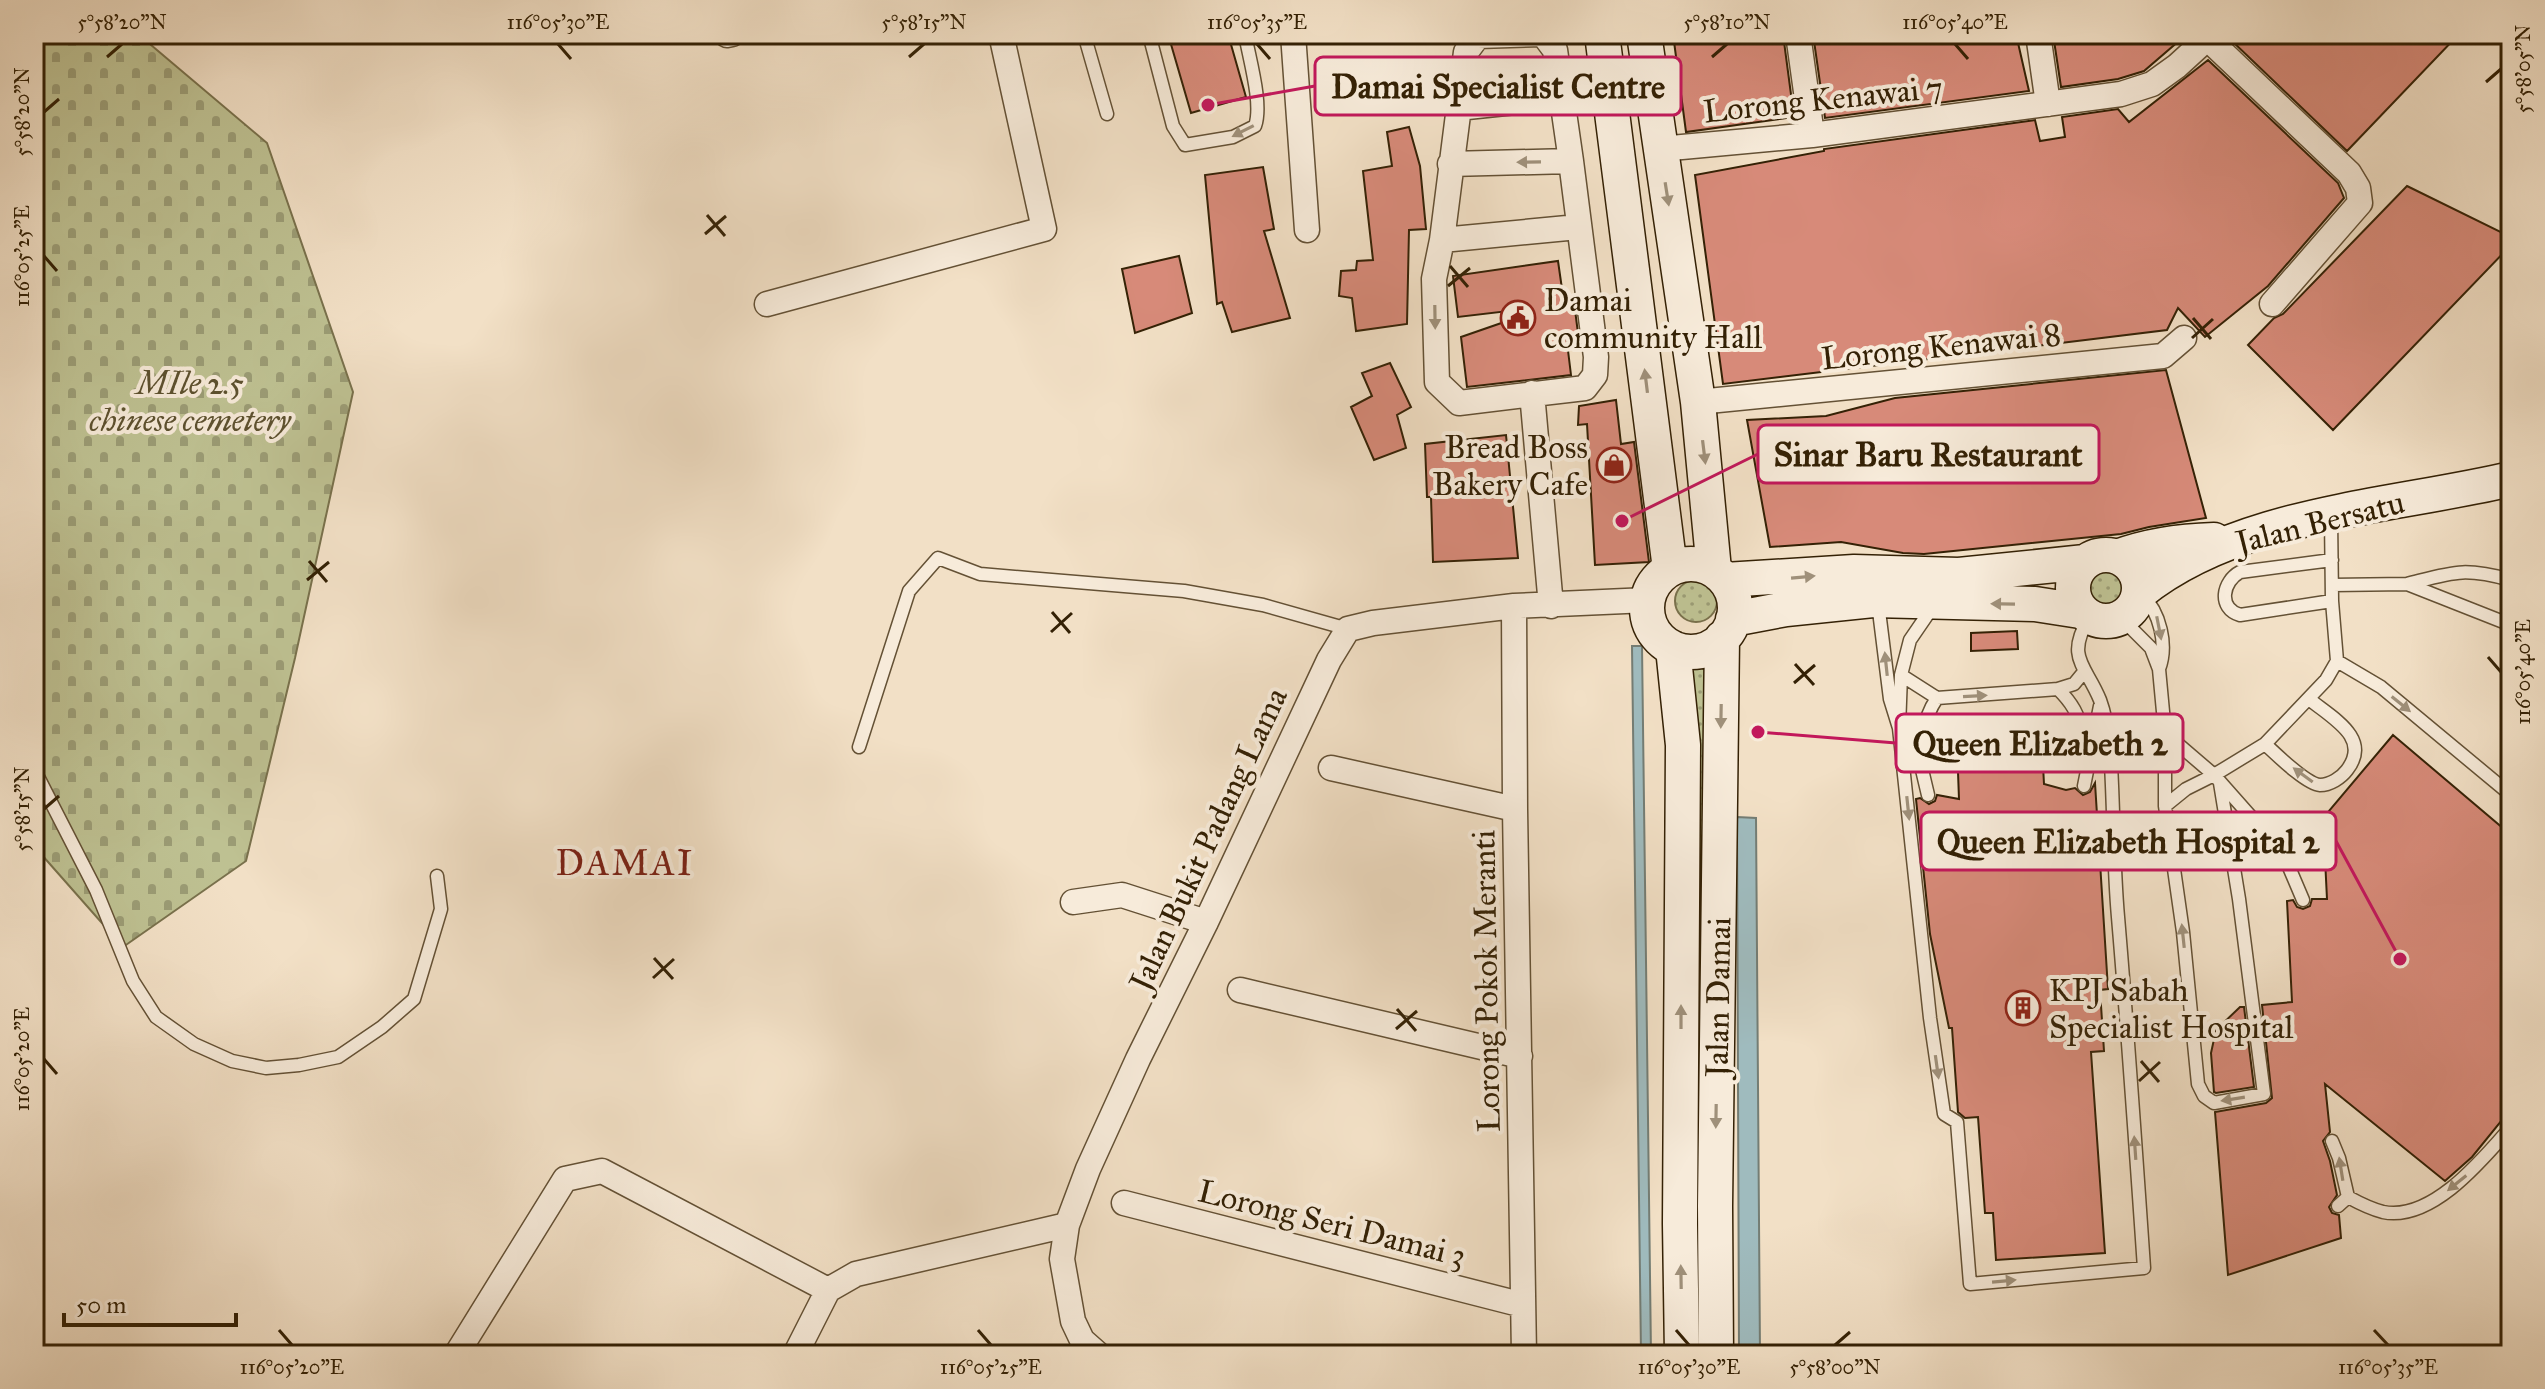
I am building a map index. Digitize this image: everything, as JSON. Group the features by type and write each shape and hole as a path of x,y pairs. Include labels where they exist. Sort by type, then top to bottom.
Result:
{"main road":[{"path":"1602,34 1670,569"},
{"path":"1644,34 1720,575 1732,592 1735,605 1728,629"},
{"name":"Jalan Bersatu","path":"2107,610 2183,562 2238,540 2331,513 2511,479"},
{"path":"2101,559 2135,571 2139,582 2107,610 2035,604 1873,600 1786,609 1728,629 1699,651 1673,648 1661,640 1647,614 1652,587 1670,569 1692,564 1720,575 1854,572 1959,575 2101,559 2167,543 2238,540"},
{"path":"2101,559 2073,580 2072,591 2107,610"},
{"name":"Jalan Damai","path":"1716,1355 1715,1206 1728,629"},
{"name":"Jalan Damai","path":"1673,648 1683,745 1682,1355"}],"street":[{"path":"767,304 1044,229 1001,34"},
{"path":"1293,34 1307,230"},
{"path":"1543,34 1555,50 1596,357 1595,375 1585,388 1459,403 1437,382 1434,279 1442,240 1466,52 1478,36 1543,34"},
{"path":"1798,34 1812,135"},
{"path":"2038,34 2048,104"},
{"path":"2209,36 2349,173 2358,188 2360,203 2272,304"},
{"name":"Lorong Kenawai 7","path":"1660,149 1812,135 2121,94 2152,84 2209,36"},
{"path":"1458,108 1562,97"},
{"path":"1450,164 1571,161"},
{"path":"1442,240 1578,227"},
{"name":"Lorong Kenawai 8","path":"1698,402 2163,356 2184,338"},
{"path":"1532,393 1551,606"},
{"path":"1348,629 1373,623 1514,606 1648,600"},
{"name":"Lorong Pokok Meranti","path":"1514,606 1524,1355"},
{"name":"Jalan Bukit Padang Lama","path":"1099,1355 1082,1340 1073,1321 1062,1259 1067,1225 1088,1169 1132,1073 1329,660 1348,629"},
{"path":"1331,768 1515,809"},
{"path":"1073,902 1122,895 1206,922"},
{"path":"1240,990 1520,1056"},
{"path":"456,1355 565,1179 602,1171 828,1290"},
{"name":"Lorong Seri Damai 3","path":"1124,1203 1523,1305"},
{"path":"795,1355 828,1290 856,1274 1067,1225"}],"lane":[{"path":"1084,34 1107,114"},
{"path":"1149,34 1173,126 1185,145 1233,137 1255,126 1257,103 1245,34"},
{"path":"2165,806 2186,789 2217,779 2265,744 2326,680 2337,661 2332,601 2331,513"},
{"path":"859,747 909,591 938,558 980,574 1184,591 1263,605 1348,629"},
{"path":"2332,560 2240,572 2230,577 2224,588 2226,604 2233,613 2240,615 2332,601"},
{"path":"2332,585 2407,584 2458,571 2511,580"},
{"path":"2407,584 2511,625"},
{"path":"1873,600 1879,611 1890,699 1899,728 1919,757 1928,795"},
{"path":"1936,603 1910,640 1901,675 1899,728 1930,1018 1944,1114 1957,1122 1970,1284 2144,1268 2118,915 2108,723 2101,703 2083,673 2079,635 2107,610 2155,607 2164,654 2159,669"},
{"path":"2107,610 2151,648 2159,669 2165,733 2165,806 2183,932 2198,1084 2204,1096 2214,1103 2264,1094 2239,899 2217,779"},
{"path":"2337,661 2381,687 2511,795"},
{"path":"1901,675 1937,698 2058,689 2074,684 2083,673"},
{"path":"2043,756 2058,753 2072,745 2078,732 2080,719 2075,705 2058,689"},
{"path":"1937,698 1926,714 1925,729 1933,748 1957,763"},
{"path":"2265,744 2307,780 2319,785 2333,782 2346,772 2356,756 2351,733 2309,699"},
{"path":"2084,786 2101,703"},
{"path":"2165,733 2217,779 2283,853 2303,900"},
{"path":"34,769 96,890 133,981 156,1017 194,1044 232,1061 266,1068 338,1057 382,1027 414,999 441,909 437,876"},
{"path":"2332,1141 2341,1165 2343,1202 2387,1213 2411,1210 2441,1196 2463,1178 2511,1127"}],"green space":[{"name":"MIle 2.5 chinese cemetery","path":"34,34 138,34 267,143 353,392 295,658 246,861 123,947 34,846"},
{"path":"2106,571 2119,576 2124,589 2119,602 2106,607 2093,602 2088,589 2093,576"},
{"path":"1696,580 1711,586 1717,601 1711,616 1696,622 1681,616 1675,601 1681,586"},
{"path":"1687,656 1712,658 1702,1355 1699,783 1697,715"}],"water":[{"path":"1632,646 1642,646 1651,1355 1641,1355"},
{"path":"1737,817 1756,818 1760,1355 1739,1355"}],"building":[{"path":"1168,34 1228,34 1246,97 1191,113"},
{"path":"1673,34 1783,34 1794,117 1686,132"},
{"path":"1813,34 2016,34 2029,91 1825,118"},
{"path":"2053,34 2187,34 2144,71 2118,79 2061,87"},
{"path":"2240,34 2459,34 2347,151 2232,41"},
{"path":"2208,60 2338,183 2344,198 2268,286 2205,337 2178,308 2167,330 1723,384 1695,175 1824,149 2035,120 2040,141 2065,137 2062,117 2118,109 2129,122"},
{"path":"1409,127 1420,166 1426,229 1409,230 1407,324 1356,331 1352,298 1339,296 1341,271 1356,270 1357,261 1373,260 1363,171 1392,166 1387,132"},
{"path":"1263,167 1274,229 1264,231 1290,318 1232,332 1222,302 1217,304 1205,175"},
{"path":"2407,186 2511,237 2511,245 2333,430 2248,345 2274,318 2283,314"},
{"path":"1179,256 1192,313 1135,333 1122,269"},
{"name":"Damai community Hall","path":"1558,261 1564,303 1574,302 1578,333 1566,334 1571,375 1467,387 1461,337 1510,320 1508,311 1458,317 1453,276"},
{"path":"1390,363 1411,407 1397,415 1406,448 1374,460 1351,407 1372,396 1362,373"},
{"path":"2166,370 2206,518 2121,534 1924,554 1841,542 1770,547 1747,420 1826,416 1895,398"},
{"path":"1616,400 1621,444 1634,442 1649,562 1595,565 1587,424 1578,425 1579,406"},
{"path":"1506,435 1518,558 1433,562 1431,497 1427,497 1425,444"},
{"path":"2017,631 2018,649 1971,651 1971,633"},
{"name":"KPJ Sabah Specialist Hospital","path":"2041,730 2042,747 2036,750 2034,758 2043,765 2044,784 2066,790 2075,788 2083,795 2090,792 2095,783 2108,989 2100,990 2104,1051 2091,1052 2105,1253 1996,1260 1993,1213 1985,1213 1978,1117 1965,1118 1958,1112 1952,1028 1949,1028 1930,934 1916,799 1929,804 1935,801 1937,795 1959,799 1958,772 1965,768 1966,762 1956,752 1955,736"},
{"path":"2393,735 2511,835 2511,1109 2472,1157 2445,1181 2325,1084 2330,1132 2323,1141 2337,1195 2329,1207 2332,1213 2339,1215 2341,1238 2228,1275 2215,1112 2266,1103 2272,1098 2262,1005 2292,1002 2287,901 2293,900 2297,907 2303,909 2310,906 2312,899 2327,899 2323,818"},
{"path":"2240,1007 2244,1007 2254,1087 2216,1093 2211,1053 2216,1030"}],"place":[{"name":"Damai Specialist Centre","path":"1208,105"},
{"name":"Damai community Hall","path":"1518,318"},
{"name":"Bread Boss Bakery Cafe","path":"1614,465"},
{"name":"Sinar Baru Restaurant","path":"1622,521"},
{"name":"Queen Elizabeth 2","path":"1758,732"},
{"name":"Queen Elizabeth Hospital 2","path":"2400,959"},
{"name":"KPJ Sabah Specialist Hospital","path":"2023,1008"}],"district":[{"name":"DAMAI","path":"625,862"}]}
